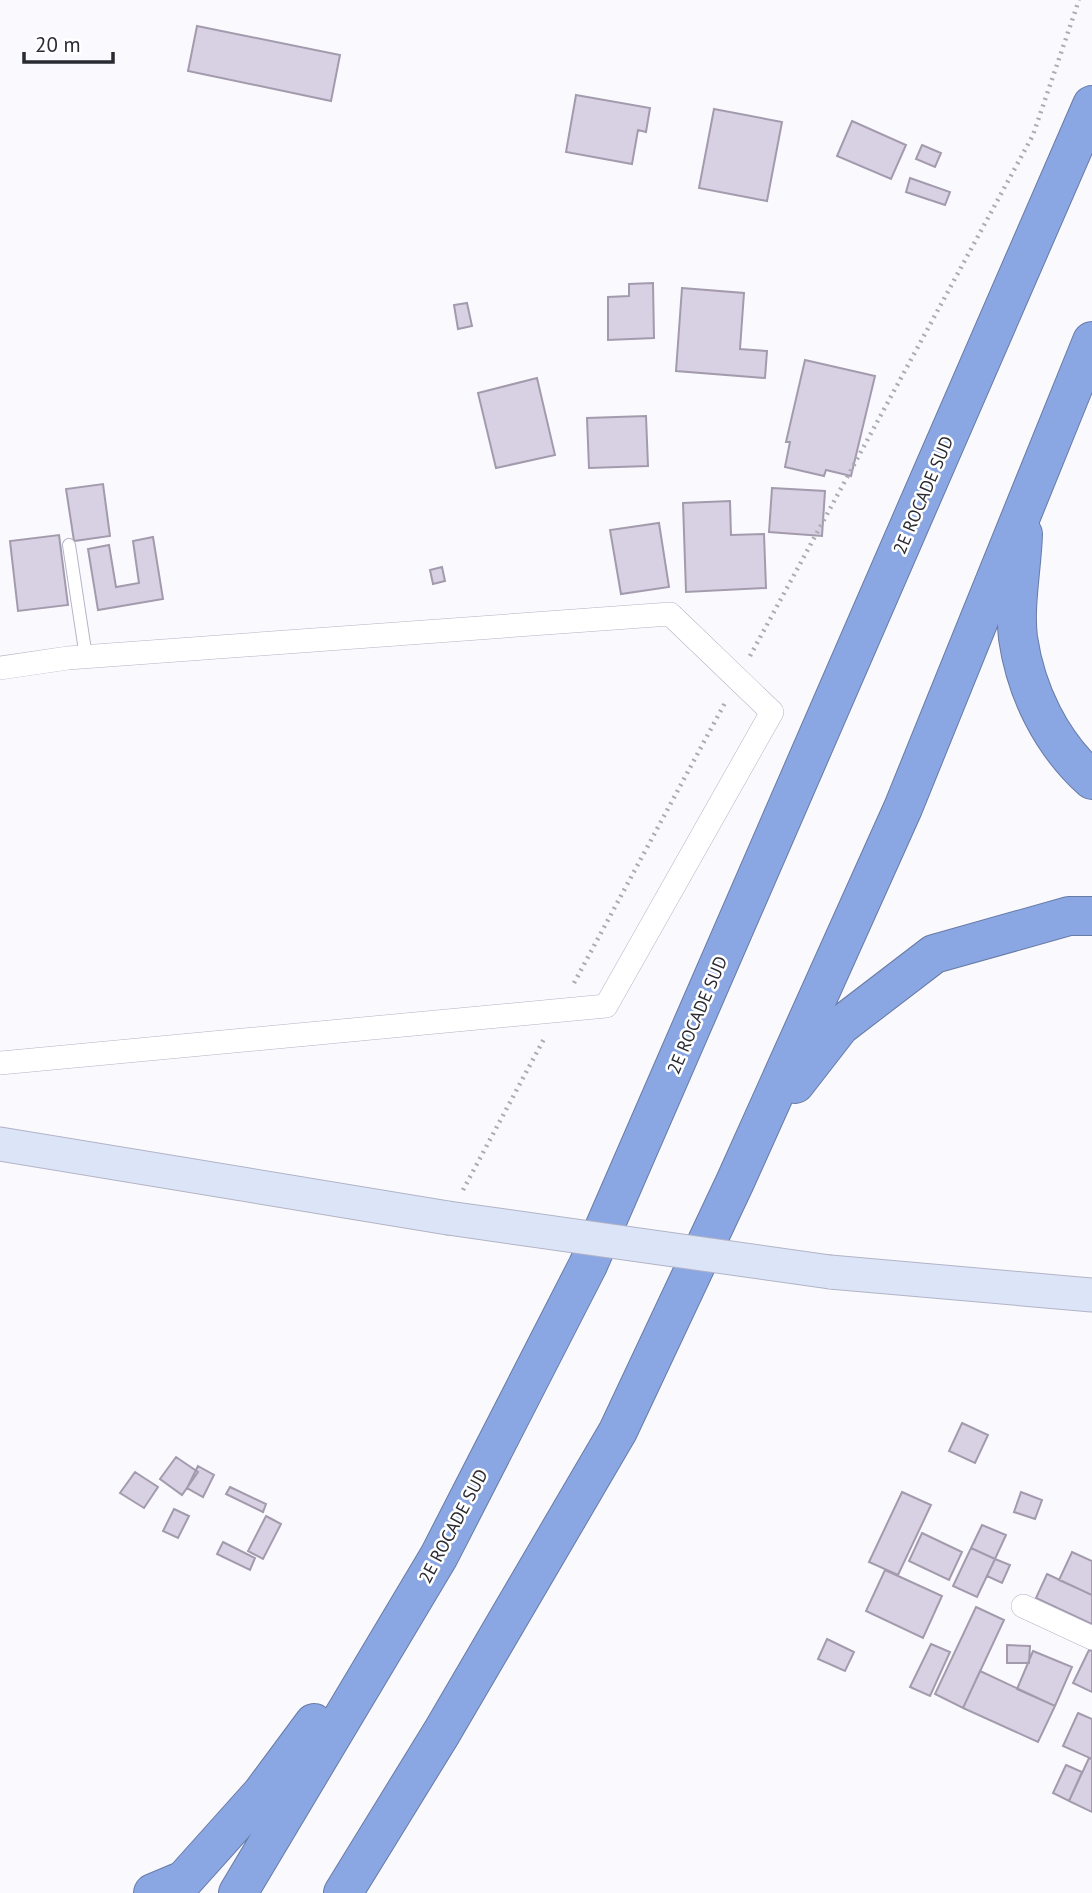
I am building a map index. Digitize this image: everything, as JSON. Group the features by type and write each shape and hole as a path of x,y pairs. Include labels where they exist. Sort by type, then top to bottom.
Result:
{"highway":[{"name":"2E ROCADE SUD","path":"238,1893 439,1556 588,1265 1092,105"},
{"path":"343,1893 442,1732 618,1431 757,1133 903,808 1092,341"},
{"path":"1025,503 1018,636 1029,682 1045,725 1092,780"},
{"path":"757,1133 840,1026 934,954 1069,916 1092,916"},
{"path":"153,1893 184,1880 262,1793 439,1556"}],"main road":[{"path":"0,1144 448,1218 830,1272 1092,1295"}],"street":[{"path":"0,668 86,657 670,614 772,712 606,1006 0,1063"},
{"path":"1023,1606 1092,1638"}],"lane":[{"path":"69,545 86,657"}],"path":[{"path":"448,1218 1033,135 1079,0"}],"building":[{"path":"197,26 340,55 331,101 188,71"},
{"path":"576,95 650,108 646,132 638,130 632,164 566,152"},
{"path":"714,109 782,122 767,201 699,188"},
{"path":"852,121 906,145 891,179 837,156"},
{"path":"922,145 941,153 935,167 916,159"},
{"path":"910,178 950,192 945,205 906,192"},
{"path":"653,283 654,338 608,340 608,297 629,296 629,284"},
{"path":"682,288 744,293 740,349 767,351 765,378 676,371"},
{"path":"467,303 472,326 458,329 454,305"},
{"path":"805,360 875,376 851,476 826,470 824,476 785,467 790,442 786,442"},
{"path":"537,378 555,455 496,468 478,393"},
{"path":"646,416 648,466 589,468 587,418"},
{"path":"103,484 110,536 74,541 66,489"},
{"path":"772,488 825,491 822,536 769,532"},
{"path":"730,501 731,535 764,534 766,588 686,592 683,503"},
{"path":"659,523 669,587 621,594 610,530"},
{"path":"59,535 68,605 18,611 10,541"},
{"path":"153,537 163,599 98,610 88,549 109,545 116,587 139,583 133,541"},
{"path":"442,567 445,581 433,584 430,570"},
{"path":"962,1423 988,1435 975,1463 949,1451"},
{"path":"176,1457 198,1472 182,1495 160,1479"},
{"path":"198,1466 214,1475 203,1497 187,1488"},
{"path":"135,1472 158,1487 144,1508 120,1493"},
{"path":"230,1487 266,1504 263,1512 226,1494"},
{"path":"902,1492 931,1505 898,1575 869,1562"},
{"path":"1021,1492 1042,1500 1035,1519 1014,1512"},
{"path":"174,1509 189,1516 178,1538 163,1531"},
{"path":"266,1516 281,1524 263,1559 248,1551"},
{"path":"982,1525 1006,1535 995,1559 971,1548"},
{"path":"922,1533 962,1552 949,1580 909,1561"},
{"path":"223,1542 255,1558 250,1570 217,1554"},
{"path":"971,1548 995,1559 977,1597 953,1586"},
{"path":"1072,1552 1092,1561 1092,1595 1059,1580"},
{"path":"995,1559 1010,1565 1002,1583 987,1576"},
{"path":"885,1570 942,1596 923,1638 866,1611"},
{"path":"1047,1574 1092,1595 1092,1624 1036,1598"},
{"path":"976,1607 1004,1620 963,1708 935,1694"},
{"path":"827,1639 854,1652 845,1671 818,1659"},
{"path":"931,1644 950,1652 930,1696 910,1687"},
{"path":"1007,1645 1030,1646 1029,1663 1007,1663"},
{"path":"1089,1650 1092,1651 1092,1692 1073,1683"},
{"path":"1033,1651 1072,1667 1055,1706 1017,1689"},
{"path":"980,1671 1055,1706 1038,1742 963,1708"},
{"path":"1078,1713 1092,1719 1092,1759 1063,1746"},
{"path":"1089,1758 1092,1759 1092,1812 1069,1801"},
{"path":"1066,1765 1082,1772 1069,1801 1053,1793"}]}
